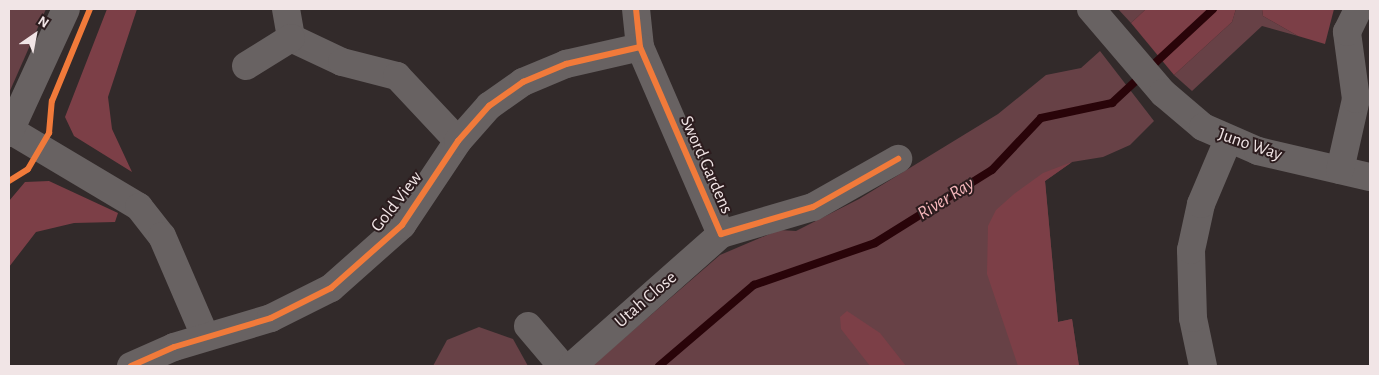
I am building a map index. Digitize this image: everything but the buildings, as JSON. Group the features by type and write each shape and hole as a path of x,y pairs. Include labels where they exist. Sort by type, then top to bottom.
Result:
{"street":[{"path":"66,9 10,131 143,212 176,263 205,336"},
{"path":"286,9 291,38"},
{"name":"Sword Gardens","path":"636,9 640,47 720,234 813,206 898,159"},
{"name":"Juno Way","path":"1091,9 1157,86 1186,115 1228,140 1340,170 1370,176"},
{"path":"1340,170 1356,99 1348,32 1358,9"},
{"path":"246,66 291,38"},
{"path":"291,38 342,62 397,76 458,141"},
{"name":"Gold View","path":"133,366 205,336 271,318 314,298 348,275 402,225 458,141 484,111 523,82 566,64 640,47"},
{"path":"1203,366 1193,318 1191,250 1201,204 1228,140"},
{"name":"Utah Close","path":"572,366 720,234"},
{"path":"528,326 562,366"}],"shaded area":[{"path":"9,9 46,9 9,93"},
{"path":"107,9 137,9 108,97 112,129 132,172 74,136 65,117"},
{"path":"1118,9 1146,9 1131,23"},
{"path":"1146,9 1236,9 1232,22 1174,75 1131,23"},
{"path":"1236,9 1262,9 1263,16 1298,36 1262,26 1192,91 1174,75 1232,22"},
{"path":"1262,9 1334,9 1325,44 1298,36 1263,16"},
{"path":"1100,51 1154,121 1130,145 1103,157 1072,162 1045,181 1058,322 1072,319 1079,366 592,366 720,255 779,230 796,231 859,199 998,114 1046,75 1081,68"},
{"path":"1072,162 1045,181 1058,322 1072,319 1079,366 1018,366 987,274 988,226 996,210 1014,194 1043,173"},
{"path":"49,181 118,213 115,222 74,223 36,232 9,267 9,201 25,182"},
{"path":"847,311 880,333 906,366 870,366 841,329 840,317"},
{"path":"479,327 513,339 528,366 433,366 447,340"}],"waterway":[{"name":"River Ray","path":"659,366 754,285 875,243 992,170 1041,118 1112,103 1213,9"}],"cycle path":[{"path":"9,181 28,169 49,133 52,101 90,9"},
{"path":"636,9 640,47 721,234 813,207 898,159"},
{"path":"131,366 174,347 271,318 331,288 402,225 458,141 489,106 523,82 566,64 640,47"}]}
